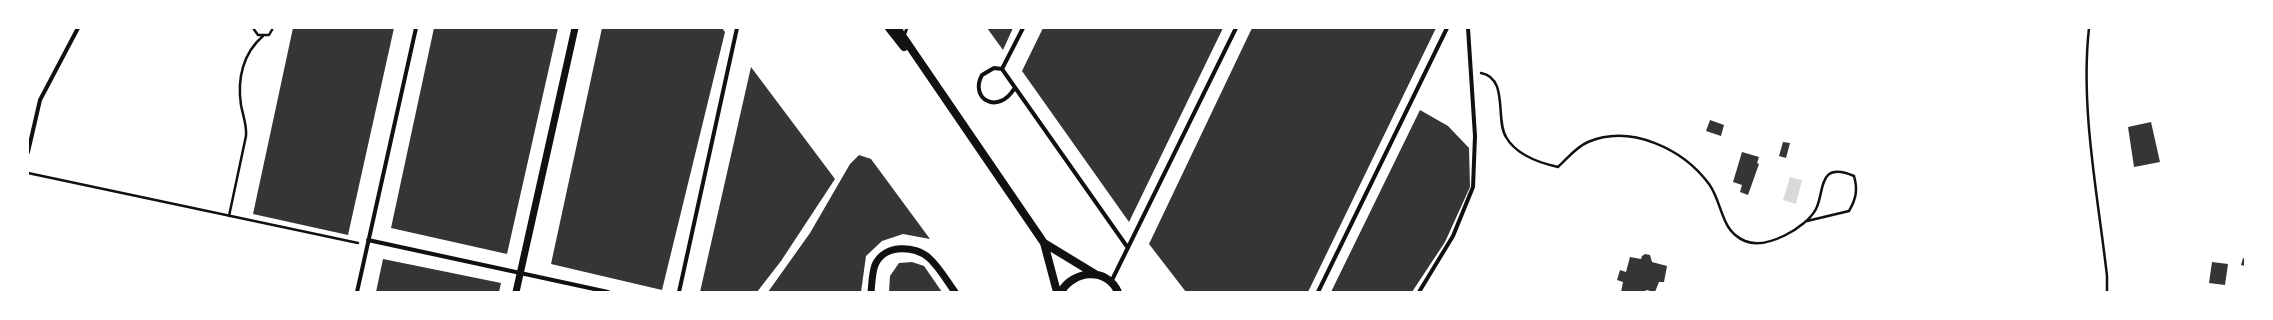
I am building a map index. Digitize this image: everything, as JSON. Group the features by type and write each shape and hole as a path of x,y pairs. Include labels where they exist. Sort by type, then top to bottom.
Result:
{"main road":[{"path":"889,28 942,95"},
{"path":"897,28 1044,243 1057,292"},
{"path":"1044,243 1111,282 1118,292"},
{"path":"1061,292 1070,280 1078,276 1095,274"}],"street":[{"path":"28,152 40,100 78,28"},
{"path":"357,292 416,28"},
{"path":"516,292 575,28"},
{"path":"679,292 736,28"},
{"path":"1002,69 1023,28"},
{"path":"1111,282 1236,28"},
{"path":"1318,292 1447,28"},
{"path":"1419,292 1454,236 1473,187 1475,136 1468,28"},
{"path":"1002,69 994,68 982,74 978,84 980,93 984,98 996,102 1006,99 1014,89"},
{"path":"1002,69 1014,89 1128,248"},
{"path":"367,243 520,272 608,292"},
{"path":"871,292 876,263 884,254 895,249 907,248 918,251 929,258 955,292"}],"lane":[{"path":"904,37 907,28"}],"path":[{"path":"253,28 258,35 264,36 269,35 273,28"},
{"path":"2089,28 2086,57 2086,98 2107,276 2107,292"},
{"path":"229,216 247,127 241,104 239,86 242,64 264,36"},
{"path":"1471,71 1487,74 1497,84 1505,136 1515,148 1542,164 1558,167 1576,148 1589,141 1615,136 1637,138 1679,154 1710,185 1731,232 1746,242 1762,242 1782,237 1807,221 1849,211 1855,201 1857,187 1854,176 1843,171 1825,178 1820,189 1816,208 1807,221"},
{"path":"28,173 229,216 367,243"}],"shaded area":[{"path":"1790,177 1802,180 1796,204 1783,200"}],"building":[{"path":"293,28 394,28 348,235 253,214"},
{"path":"434,28 558,28 507,254 391,228"},
{"path":"602,28 722,28 725,32 662,290 551,264"},
{"path":"987,28 1013,28 1003,50"},
{"path":"1043,28 1223,28 1129,222 1022,71"},
{"path":"1252,28 1436,28 1308,292 1186,292 1149,244"},
{"path":"751,67 835,179 781,261 757,292 700,292"},
{"path":"1420,110 1448,126 1469,148 1470,187 1445,242 1412,292 1331,292"},
{"path":"1710,120 1724,125 1721,136 1706,131"},
{"path":"2151,122 2160,162 2134,167 2128,127"},
{"path":"1783,142 1790,143 1786,158 1779,156"},
{"path":"1742,152 1759,157 1757,163 1759,164 1748,195 1740,192 1742,185 1733,182"},
{"path":"859,155 871,159 930,239 903,234 882,241 866,256 861,292 768,292 810,233 850,164"},
{"path":"1645,254 1650,255 1652,262 1667,266 1664,282 1659,282 1655,292 1646,290 1645,292 1621,292 1623,282 1617,280 1620,270 1626,272 1630,257 1641,259"},
{"path":"2243,258 2245,259 2245,266 2241,265"},
{"path":"383,259 501,283 499,292 376,292"},
{"path":"912,262 924,266 942,292 889,292 890,276 899,263"},
{"path":"2212,262 2228,264 2225,285 2209,283"}]}
